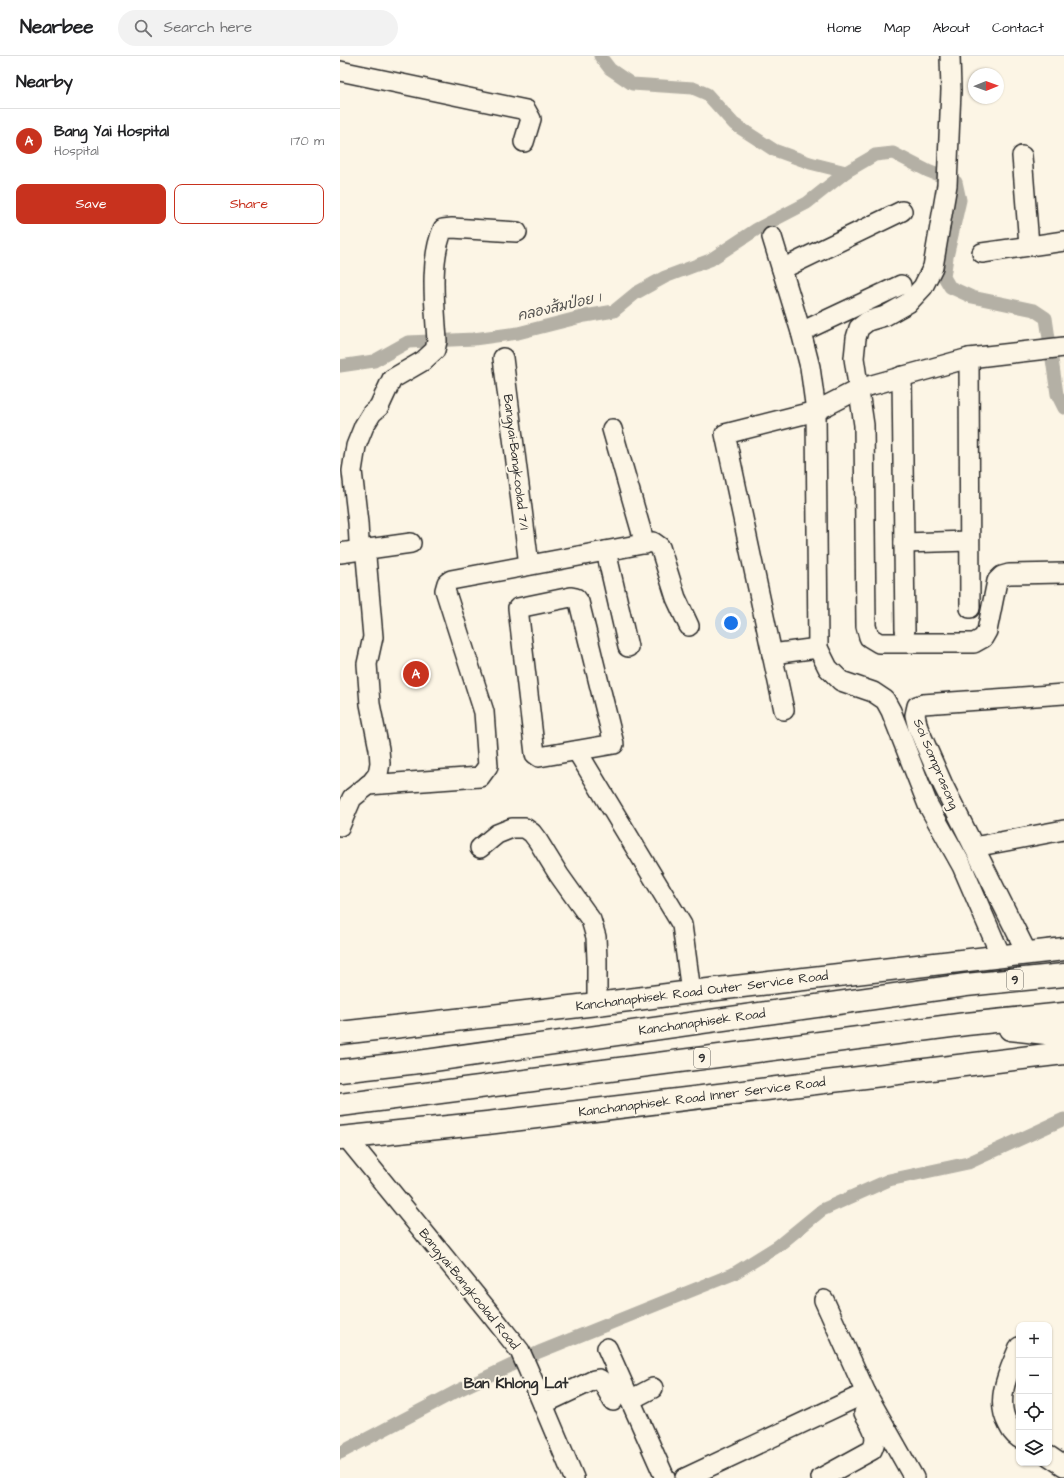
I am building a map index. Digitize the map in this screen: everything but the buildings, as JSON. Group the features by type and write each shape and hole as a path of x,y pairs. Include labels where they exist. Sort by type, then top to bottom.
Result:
{"main road":[{"name":"Kanchanaphisek Road Outer Service Road","path":"340,1033 1064,949"},
{"path":"966,985 1064,962"},
{"name":"Kanchanaphisek Road","path":"340,1071 419,1062 966,985 1064,975"},
{"name":"9","path":"340,1105 966,1024 1064,1014"},
{"path":"966,1024 1064,1035"},
{"name":"Kanchanaphisek Road Inner Service Road","path":"343,1138 487,1123 1064,1053"}],"street":[{"path":"950,56 951,84 947,185 933,267 923,287 908,303 885,316 868,321 859,328 856,338 854,358 864,425 866,626 869,637 879,643 974,643 983,638 987,631 997,581 1002,576 1009,574 1064,573"},
{"path":"340,71 526,110 530,119 524,142"},
{"path":"1022,156 1029,245"},
{"path":"782,269 902,211"},
{"path":"340,826 352,798 368,785 378,774 380,764 379,749 370,704 367,664 372,633 366,557 361,549 352,471 356,446 364,426 372,413 379,407 392,379 423,361 435,350 434,276 438,240 443,229 452,228 517,232"},
{"path":"772,237 810,367 816,411 818,648 828,668 841,681 873,692 885,700 892,711 928,805 962,866 1001,956"},
{"path":"982,253 1064,241"},
{"path":"801,332 901,285"},
{"path":"784,710 725,434 816,411 859,389 968,358 1064,347"},
{"name":"Bangyai-Bangkoolad 7/1","path":"503,358 529,566"},
{"path":"968,358 970,608"},
{"path":"902,376 905,630"},
{"path":"612,428 645,544"},
{"path":"904,543 970,541"},
{"path":"368,785 480,777 488,766 484,712 445,590 447,583 451,580 653,542 660,547 676,598 689,626"},
{"path":"340,553 411,543"},
{"path":"606,551 628,647"},
{"path":"571,597 576,598 579,602 614,744 577,751 539,757 535,754 517,611 520,606 571,597"},
{"path":"772,654 818,648"},
{"name":"Soi Somprasong","path":"1027,953 943,785 918,728 915,715 917,706 924,704 1064,694"},
{"path":"577,751 682,925 691,992"},
{"path":"480,848 497,834 512,828 525,828 532,833 559,875 591,920 596,937 597,1004"},
{"path":"974,847 1064,830"},
{"name":"Bangyai-Bangkoolad Road","path":"343,1138 490,1312 520,1351 574,1478"},
{"path":"821,1478 872,1450 876,1443 875,1432 824,1300"},
{"path":"608,1348 622,1401 665,1478"},
{"path":"1016,1355 1002,1394 1003,1416 1013,1435 1016,1436"},
{"path":"543,1404 599,1379 622,1401"},
{"path":"622,1401 653,1388"},
{"path":"685,1478 861,1396"},
{"path":"861,1396 914,1478"},
{"path":"1052,1458 1064,1466"}],"waterway":[{"path":"600,56 610,69 632,84 693,88 707,94 734,124 774,150 810,163 846,172"},
{"name":"คลองส้มป่อย 1","path":"340,366 374,361 408,342 474,339 518,333 585,316 614,311 636,293 665,277 710,260 757,229 807,203 846,172 875,155 893,153 928,171 956,182 960,200 944,277 950,287 972,297 1034,310 1046,318 1057,394 1064,408"},
{"path":"340,1453 459,1390 539,1352 733,1274 778,1246 822,1210 889,1180 968,1163 1064,1119"}],"place":[{"name":"Bang Yai Hospital","path":"416,674"}],"district":[{"name":"Ban Khlong Lat","path":"516,1383"}]}
